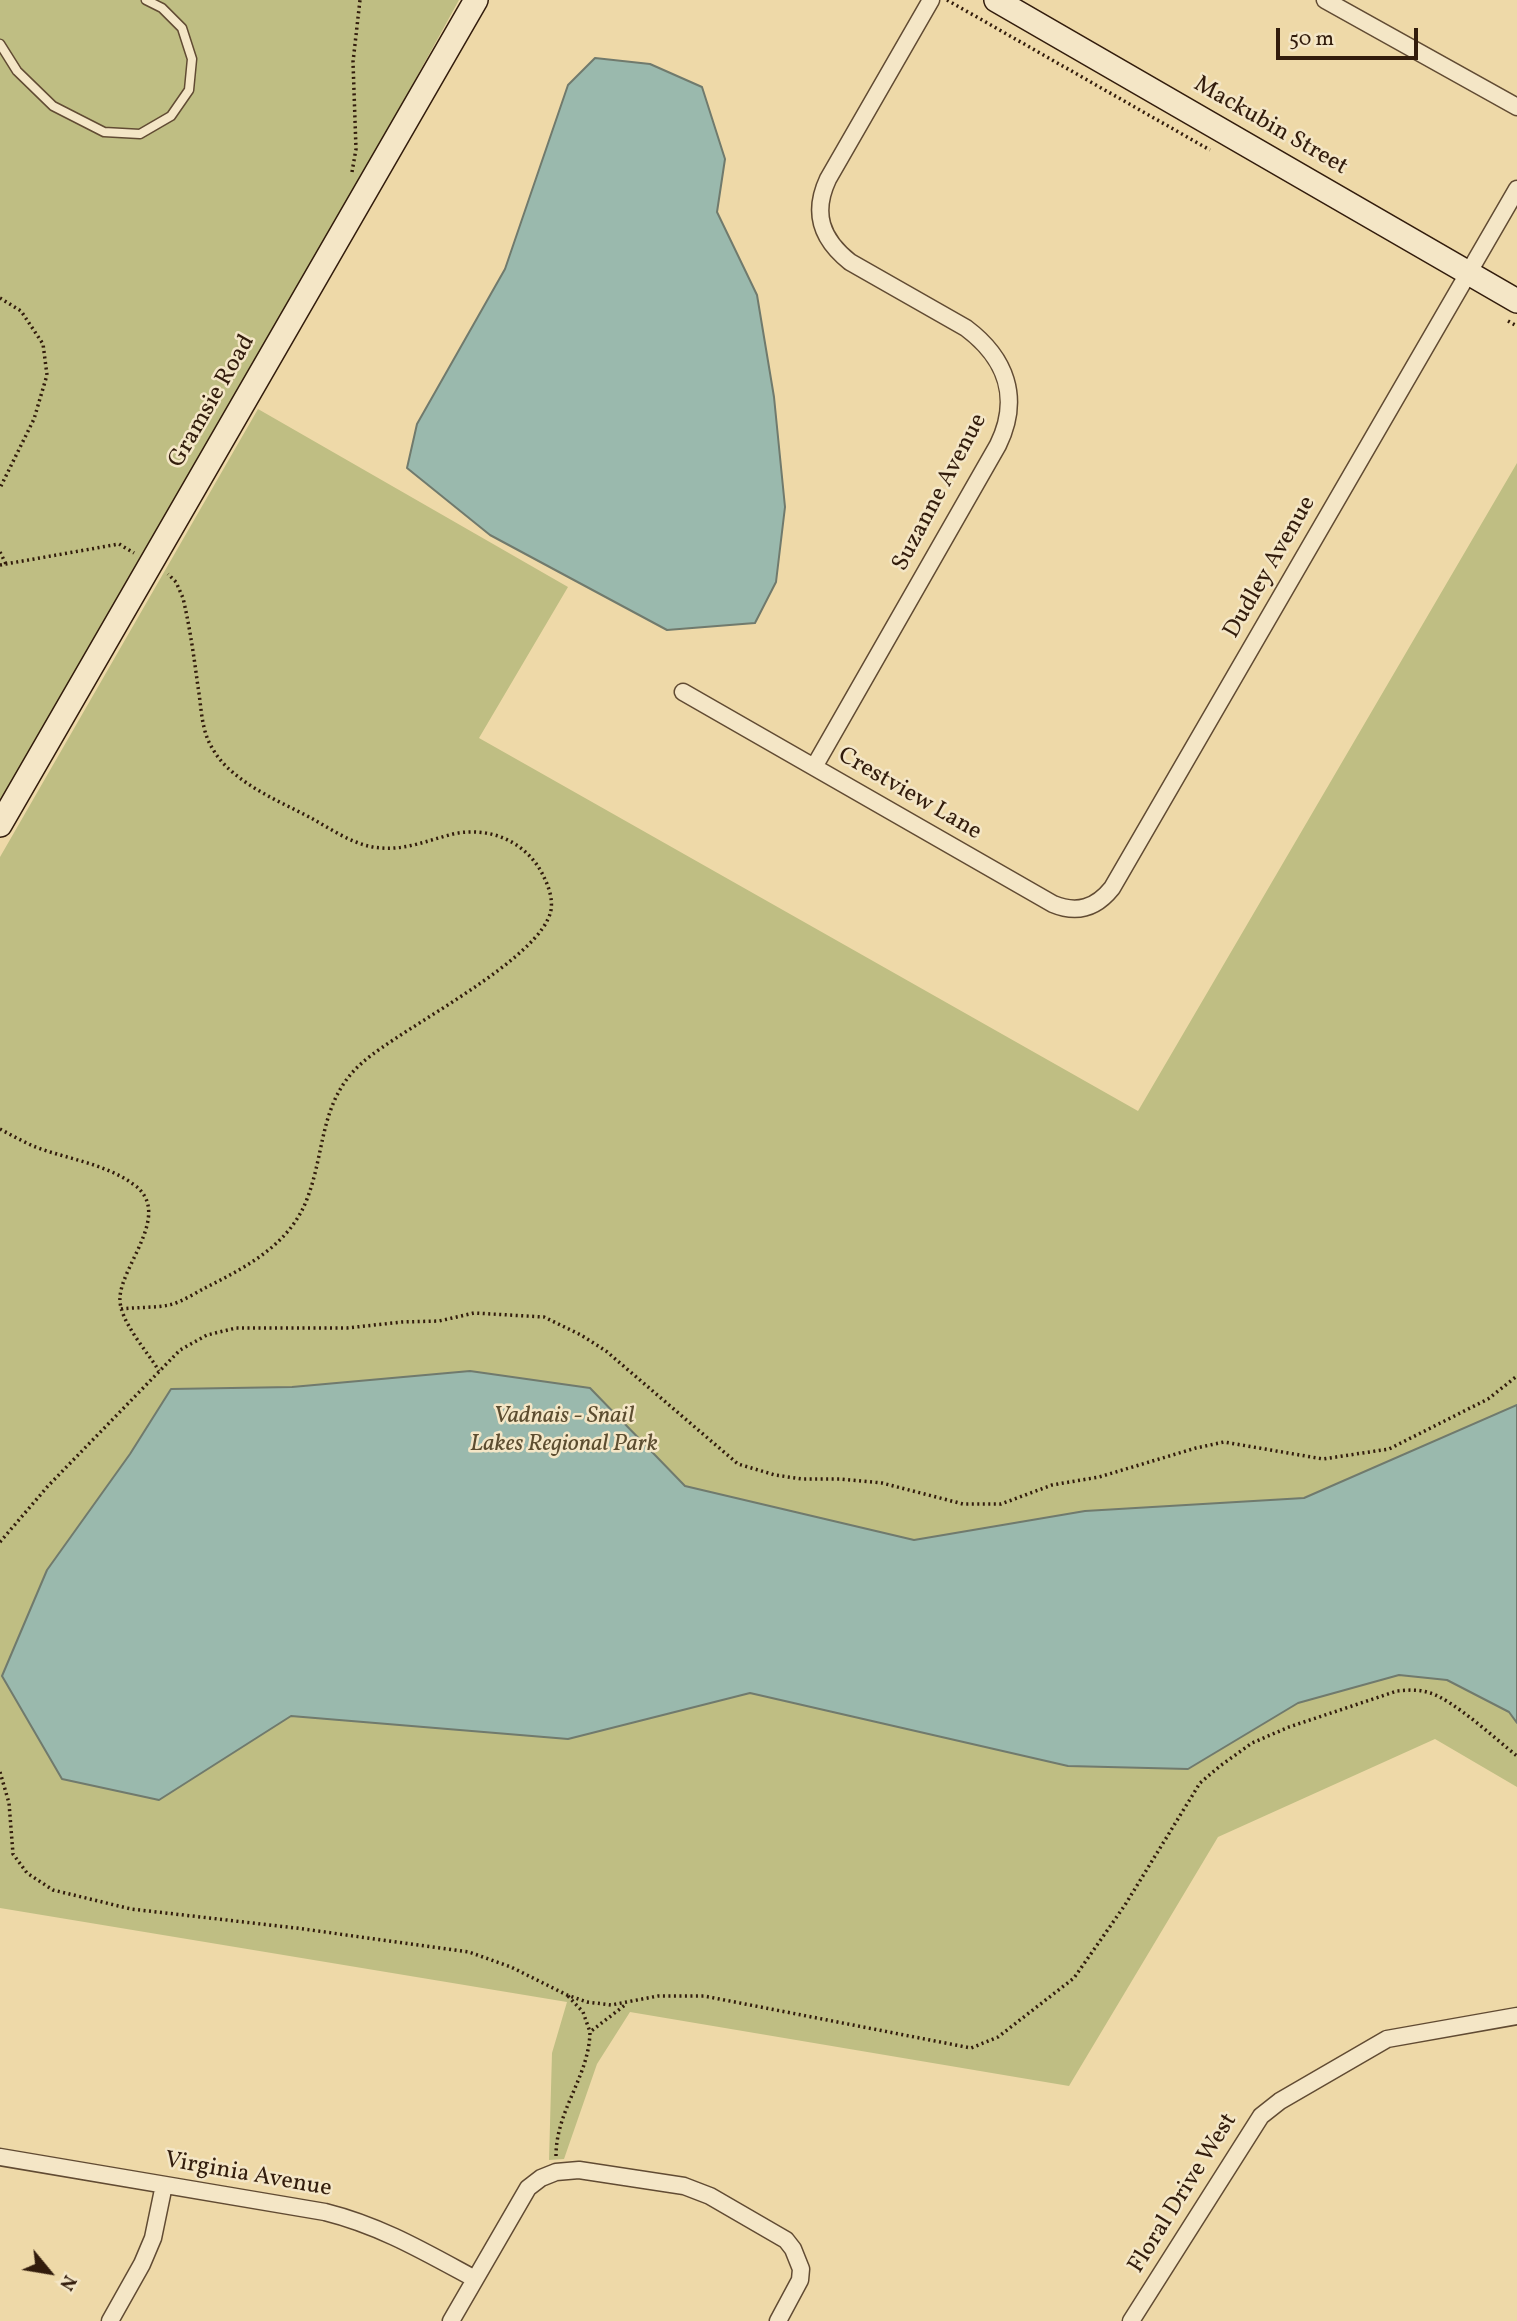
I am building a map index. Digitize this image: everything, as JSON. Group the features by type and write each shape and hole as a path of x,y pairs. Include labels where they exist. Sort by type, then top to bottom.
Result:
{"street":[{"name":"Suzanne Avenue","path":"814,767 998,445 1008,416 1009,396 1005,375 996,356 983,340 836,251 821,222 820,205 828,179 931,0"},
{"name":"Mackubin Street","path":"996,0 1517,301"},
{"path":"1325,0 1517,107"},
{"name":"Gramsie Road","path":"0,825 474,2"},
{"name":"Dudley Avenue","path":"1112,888 1517,189"},
{"name":"Crestview Lane","path":"683,692 1063,908 1077,910 1091,906 1104,899 1112,888"},
{"name":"Floral Drive West","path":"1131,2321 1250,2130 1270,2108 1387,2039 1517,2016"},
{"name":"Virginia Avenue","path":"0,2157 325,2212 357,2220 387,2231 475,2279"},
{"path":"451,2321 528,2188 541,2178 556,2172 579,2171 684,2186 710,2196 786,2240 798,2259 800,2280 778,2321"},
{"path":"110,2321 142,2264 153,2238 164,2185"}],"lane":[{"path":"0,44 17,71 54,106 104,132 140,134 170,116 189,90 192,59 182,28 162,8 146,0"}],"path":[{"path":"352,176 356,149 353,62 360,0"},
{"path":"947,0 1216,153"},
{"path":"0,298 21,311 43,344 47,375 34,419 0,488"},
{"path":"0,565 119,544 139,555"},
{"path":"0,552 6,564"},
{"path":"121,1308 170,1305 183,1300 245,1267 279,1243 295,1224 307,1199 324,1129 332,1104 344,1083 380,1049 471,989 519,953 533,941 544,926 551,909 545,877 524,848 510,839 477,832 457,833 401,847 381,848 361,844 265,794 226,766 215,753 204,727 183,598 176,582 165,571"},
{"path":"0,1129 32,1146 118,1175 142,1191 147,1201 148,1220 120,1296 121,1308 130,1327 159,1371"},
{"path":"0,1542 48,1486 180,1350 207,1335 236,1328 347,1328 439,1321 474,1313 544,1317 606,1351 738,1464 775,1475 802,1479 882,1483 963,1504 1001,1504 1052,1485 1100,1477 1224,1442 1323,1459 1389,1449 1488,1399 1517,1376"},
{"path":"0,1772 9,1803 13,1854 27,1873 53,1890 131,1909 469,1952 511,1967 567,1995 587,2001 611,2005 658,1996 704,1996 971,2048 999,2037 1074,1978 1125,1905 1200,1783 1252,1743 1289,1727 1396,1691 1411,1690 1431,1693 1444,1700 1517,1756"},
{"path":"556,2172 556,2143 560,2123 580,2077 590,2044 590,2032 583,2012 567,1995"},
{"path":"590,2032 627,2004"}],"green space":[{"path":"0,0 459,0 393,120 0,801"},
{"name":"Vadnais - Snail Lakes Regional Park","path":"258,409 568,587 479,738 1138,1111 1517,463 1517,1787 1435,1739 1218,1837 1069,2086 630,2012 597,2064 564,2159 549,2160 552,2053 567,2002 0,1908 0,857"}],"shaded area":[{"path":"595,58 650,64 702,87 725,159 717,212 757,295 774,397 785,507 776,582 755,623 667,630 490,535 407,468 417,424 505,269 568,85"},
{"path":"470,1371 590,1388 685,1486 914,1540 1085,1511 1304,1498 1517,1405 1517,1723 1509,1712 1447,1680 1399,1675 1298,1703 1188,1769 1068,1766 750,1693 568,1739 291,1716 159,1800 62,1779 2,1676 47,1570 130,1454 171,1389 292,1387"}]}
